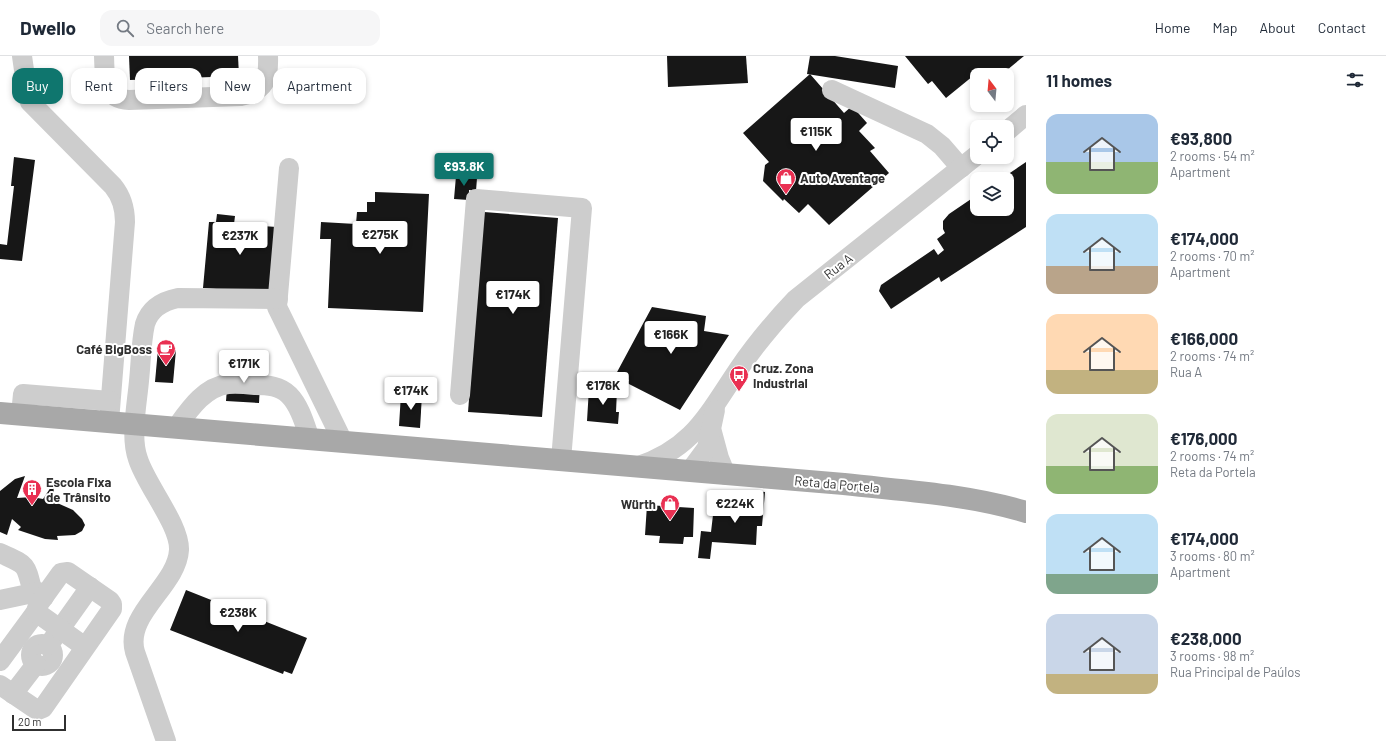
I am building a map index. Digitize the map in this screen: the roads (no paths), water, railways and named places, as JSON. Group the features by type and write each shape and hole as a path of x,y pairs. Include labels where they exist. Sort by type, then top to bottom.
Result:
{"main road":[{"name":"Reta da Portela","path":"0,413 844,484 939,494 991,503 1026,512"}],"street":[{"path":"22,56 30,102 113,186 120,196 125,208 109,422"},
{"path":"104,56 106,80 109,91 117,97 129,100 248,95 261,86 266,80 268,74 268,56"},
{"path":"832,90 927,134 942,146 961,168"},
{"path":"1014,125 1026,115"},
{"name":"Rua A","path":"704,430 721,397 747,356 796,299 970,161"},
{"path":"289,168 277,307 343,442"},
{"path":"460,395 476,199 582,208 561,460"},
{"path":"166,741 135,652 133,639 139,621 176,562 179,542 148,482 138,459 135,444 144,328 149,314 156,307 166,301 178,298 278,299"},
{"path":"176,428 195,403 214,388 230,383 270,385 277,387 290,396 299,410 310,439"},
{"path":"22,415 23,394 110,401"},
{"path":"629,466 667,454 704,430"},
{"path":"690,471 686,450 689,442 704,430"},
{"path":"704,430 726,475"},
{"path":"0,553 19,561 25,566 38,600 60,628 85,647"},
{"path":"68,572 112,604 115,608 114,614 44,707 25,668 38,600 61,573 68,572"},
{"path":"25,668 60,628 90,587"},
{"path":"0,600 38,600"},
{"path":"44,707 112,609 112,604"},
{"path":"76,606 101,625"},
{"path":"0,661 25,668"},
{"path":"0,661 25,668 67,673"}],"place":[{"name":"Auto Aventage","path":"786,195"},
{"name":"Café BigBoss","path":"166,366"},
{"name":"Cruz. Zona Industrial","path":"739,392"},
{"name":"Escola Fixa de Trânsito","path":"32,506"},
{"name":"Würth","path":"670,521"}]}
